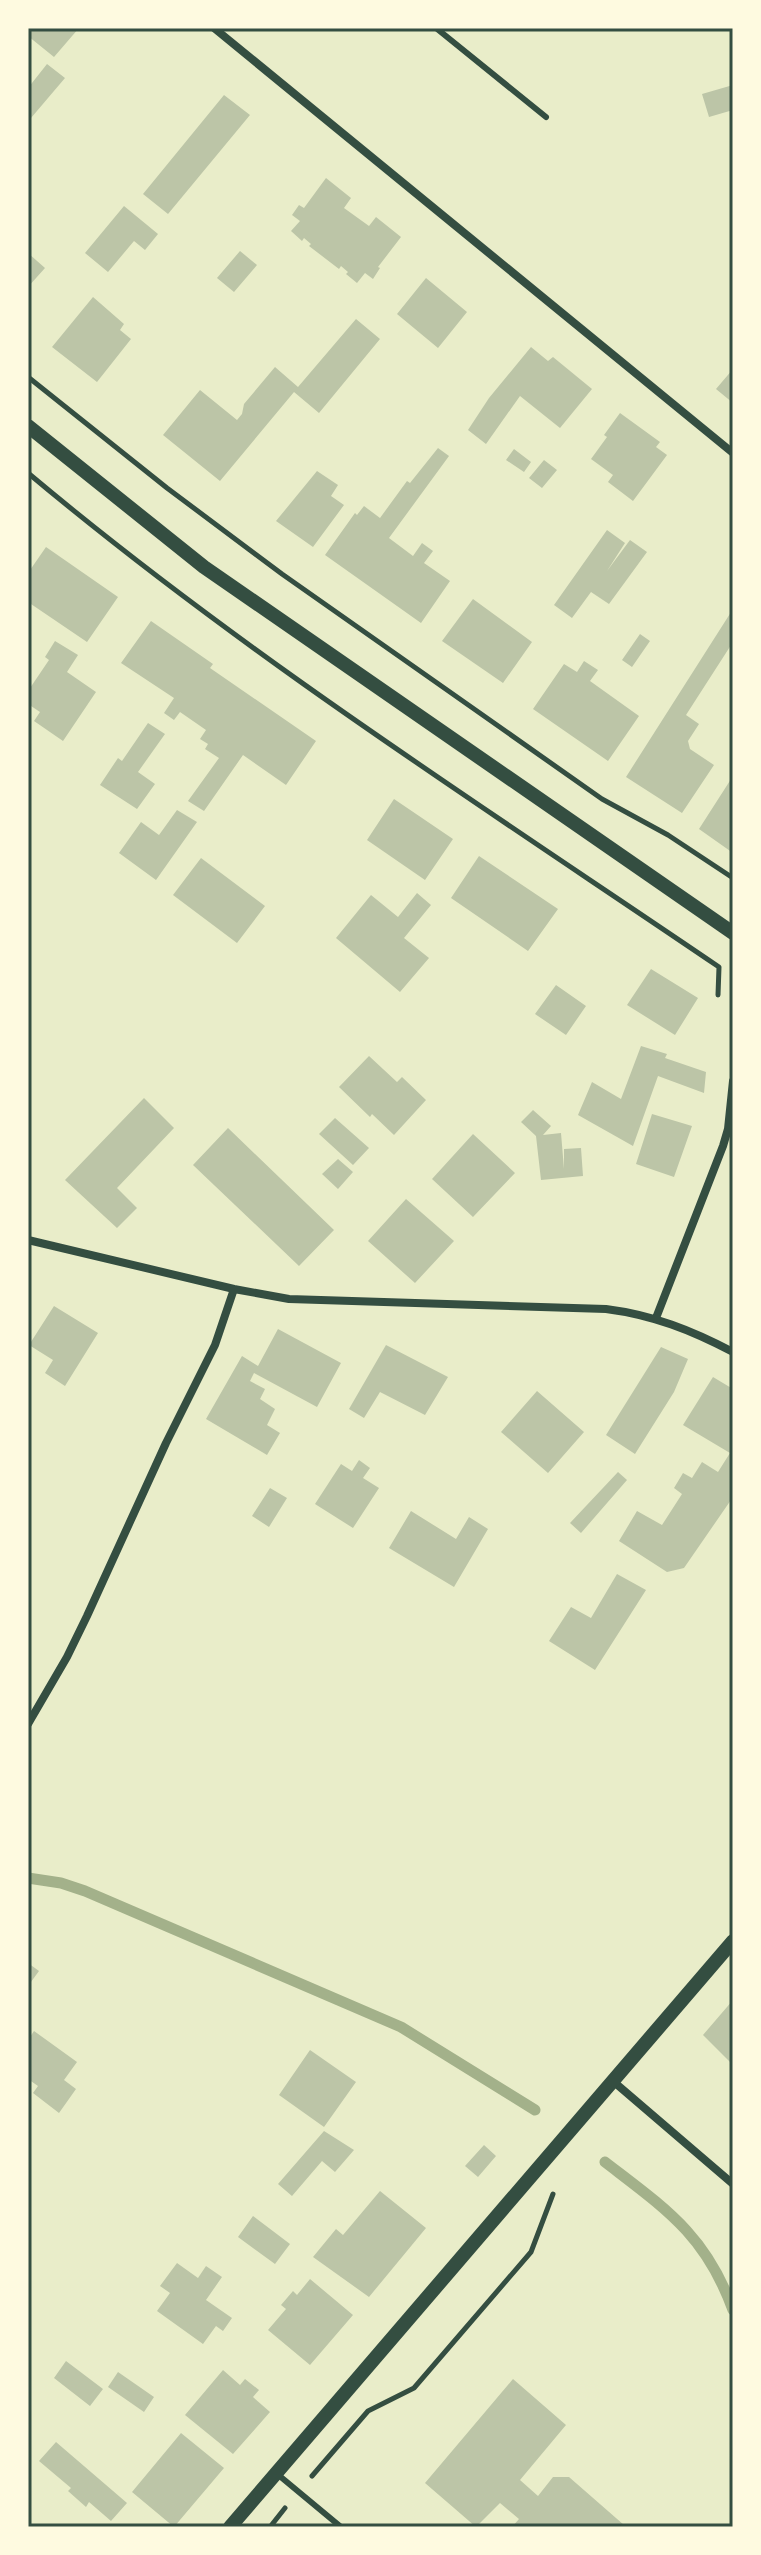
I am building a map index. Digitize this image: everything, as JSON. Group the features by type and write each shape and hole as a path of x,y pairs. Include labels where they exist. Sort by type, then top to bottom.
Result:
{"street":[{"path":"214,28 733,453"},
{"path":"28,426 204,567 733,933"},
{"path":"656,1318 723,1146 733,1081"},
{"path":"28,1240 265,1296 606,1309 656,1318 700,1334 733,1352"},
{"path":"28,1724 87,1616 166,1443 215,1345 234,1289"},
{"path":"230,2527 733,1941"},
{"path":"614,2082 733,2184"}],"lane":[{"path":"436,28 546,117"},
{"path":"276,2473 341,2527"}],"path":[{"path":"28,377 167,488 282,574 602,799 668,835 733,878"},
{"path":"28,473 96,530 253,649 719,967 718,995"},
{"path":"270,2527 368,2411 414,2388 531,2252 552,2195 562,2183"}],"building":[{"path":"30,28 79,28 54,57 28,36"},
{"path":"47,64 65,78 31,118 28,116 28,88"},
{"path":"733,85 733,110 709,117 702,94"},
{"path":"224,95 250,115 168,214 143,194"},
{"path":"326,178 351,198 344,208 369,226 376,217 401,237 378,267 373,279 365,273 357,283 341,266 339,269 309,246 311,244 304,238 302,241 291,231 300,221 292,215 299,205 304,208"},
{"path":"124,206 158,234 145,250 134,241 108,272 85,253"},
{"path":"240,251 257,265 234,292 217,278"},
{"path":"28,253 45,268 28,287"},
{"path":"426,278 467,312 438,348 397,314"},
{"path":"93,297 124,324 120,330 131,339 97,382 52,347"},
{"path":"356,319 380,339 319,413 294,392 220,481 163,435 200,390 237,420 244,404 275,367 298,387"},
{"path":"531,347 548,361 553,357 592,389 560,428 520,396 486,444 468,430 489,398"},
{"path":"733,369 733,403 716,389"},
{"path":"620,413 660,442 656,447 667,455 633,501 608,482 613,475 591,459"},
{"path":"438,448 449,456 389,538 413,556 422,543 433,551 424,563 450,581 421,623 325,555 355,513 357,515 364,506 380,518 407,481 410,483"},
{"path":"514,449 531,462 524,472 506,460"},
{"path":"544,460 557,470 542,488 529,478"},
{"path":"317,471 338,485 331,496 344,505 313,547 276,521"},
{"path":"607,530 625,543 607,571 630,540 647,552 609,604 591,592 572,618 554,605"},
{"path":"46,547 118,597 87,642 28,602 28,573"},
{"path":"473,599 532,642 503,683 442,641"},
{"path":"733,609 733,642 686,715 699,724 688,741 690,749 714,765 682,813 626,777"},
{"path":"151,621 213,664 210,668 316,741 286,785 243,755 204,811 188,801 219,758 205,749 208,744 200,739 206,730 180,712 174,720 164,713 174,698 121,663"},
{"path":"640,634 650,641 632,667 622,660"},
{"path":"55,641 78,655 67,672 96,692 63,741 34,721 40,712 28,704 28,691 49,660 45,657"},
{"path":"584,661 598,670 590,681 639,716 608,761 533,709 564,664 577,672"},
{"path":"148,723 165,734 138,772 155,784 137,809 100,785 118,758 122,761"},
{"path":"733,776 733,853 699,829"},
{"path":"394,799 453,839 425,880 367,840"},
{"path":"177,810 197,822 156,880 119,853 141,822 159,835"},
{"path":"479,856 558,909 528,951 451,898"},
{"path":"201,858 265,906 237,943 173,895"},
{"path":"417,893 431,905 404,938 429,958 400,992 336,938 371,895 398,917"},
{"path":"651,969 698,998 675,1035 627,1005"},
{"path":"556,985 586,1006 566,1035 535,1014"},
{"path":"641,1046 706,1072 704,1093 658,1076 633,1146 578,1115 592,1082 621,1099"},
{"path":"369,1056 397,1082 402,1077 426,1100 394,1135 339,1087"},
{"path":"144,1098 174,1128 117,1188 137,1208 117,1228 65,1180"},
{"path":"533,1110 551,1126 543,1135 561,1133 564,1169 564,1149 581,1148 583,1176 541,1180 536,1136 521,1122"},
{"path":"652,1114 692,1126 674,1177 636,1164"},
{"path":"335,1118 369,1148 353,1165 319,1134"},
{"path":"228,1128 334,1230 299,1266 193,1165"},
{"path":"473,1134 515,1173 473,1217 432,1179"},
{"path":"338,1159 353,1172 338,1189 322,1174"},
{"path":"406,1199 454,1241 415,1283 368,1241"},
{"path":"54,1306 98,1333 65,1386 45,1373 53,1360 29,1345"},
{"path":"278,1329 341,1363 317,1407 254,1373 250,1381 265,1389 260,1399 275,1409 267,1425 280,1433 267,1455 206,1419 242,1356 258,1366"},
{"path":"386,1345 448,1377 425,1415 380,1392 364,1418 349,1409"},
{"path":"661,1347 688,1359 674,1392 635,1454 606,1435"},
{"path":"713,1377 733,1389 733,1497 684,1568 667,1572 619,1541 637,1511 662,1525 682,1494 674,1488 683,1473 692,1478 702,1462 718,1472 730,1453 683,1425"},
{"path":"537,1391 584,1432 548,1473 501,1432"},
{"path":"359,1460 370,1468 363,1478 379,1488 353,1528 315,1504 341,1464 352,1471"},
{"path":"618,1472 627,1480 581,1533 570,1523"},
{"path":"270,1488 287,1498 269,1527 252,1516"},
{"path":"411,1511 456,1539 469,1517 488,1529 454,1587 389,1548"},
{"path":"617,1574 646,1590 595,1670 549,1641 571,1607 591,1618"},
{"path":"28,1963 39,1971 28,1986"},
{"path":"733,2000 733,2065 703,2035"},
{"path":"34,2031 77,2062 64,2080 76,2089 59,2113 33,2093 38,2086 28,2079 28,2040"},
{"path":"310,2050 356,2082 324,2127 279,2095"},
{"path":"324,2131 354,2150 335,2172 322,2161 292,2196 278,2184"},
{"path":"484,2145 496,2156 478,2177 465,2166"},
{"path":"380,2191 426,2228 369,2297 313,2257 336,2229 343,2235"},
{"path":"253,2216 290,2244 275,2264 238,2237"},
{"path":"177,2263 198,2278 206,2266 222,2277 206,2300 232,2318 223,2331 216,2326 203,2344 157,2311 170,2293 160,2286"},
{"path":"310,2279 353,2315 310,2365 268,2330 286,2309 281,2305 293,2291 297,2295"},
{"path":"66,2361 103,2389 90,2406 54,2378"},
{"path":"223,2370 240,2385 245,2379 259,2390 253,2397 270,2412 233,2454 185,2415"},
{"path":"118,2372 154,2397 144,2412 108,2387"},
{"path":"513,2379 566,2425 520,2480 538,2496 553,2477 569,2477 623,2527 512,2527 519,2519 500,2503 476,2527 425,2483"},
{"path":"181,2433 224,2468 174,2527 132,2492"},
{"path":"56,2442 127,2503 111,2521 89,2502 86,2507 68,2491 71,2488 39,2461"}],"waterway":[{"path":"28,1878 61,1883 85,1891 401,2027 535,2110"},
{"path":"605,2162 647,2194 697,2243 722,2284 733,2310"}]}
